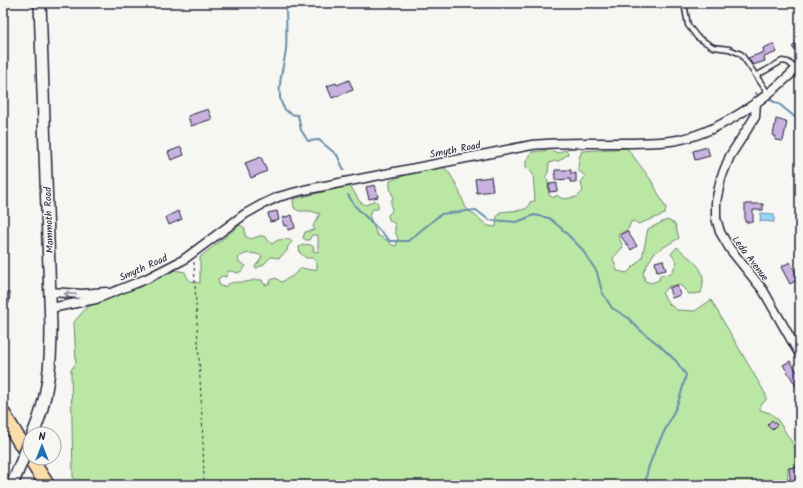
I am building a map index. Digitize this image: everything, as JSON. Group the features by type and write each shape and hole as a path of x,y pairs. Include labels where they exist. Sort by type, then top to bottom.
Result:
{"highway":[{"path":"3,414 22,445"},
{"path":"35,466 47,485"}],"main road":[{"name":"Mammoth Road","path":"36,426 49,378 51,346 51,308 40,3"},
{"path":"12,485 22,461"}],"street":[{"name":"Smyth Road","path":"51,308 96,299 160,272 194,253 245,214 270,201 290,193 532,145 550,143 650,143 675,140 703,132 732,119 768,93 798,67"},
{"name":"Leda Avenue","path":"756,102 755,117 730,156 721,178 716,202 716,218 720,232 730,249 763,290 800,355"},
{"name":"Smyth Road","path":"50,292 82,294 118,289"}],"lane":[{"path":"684,3 688,25 697,37 713,47 729,49 741,54 768,93"},
{"path":"756,76 782,61 798,67"}],"path":[{"path":"194,253 204,485"}],"green space":[{"path":"627,148 651,180 666,208 665,214 638,224 634,221 631,222 628,229 618,235 623,247 613,258 617,271 627,273 642,258 648,229 667,220 675,224 679,238 654,253 643,272 645,281 651,283 659,280 660,275 671,274 677,262 671,254 677,247 698,266 703,277 701,293 689,294 680,285 669,286 662,293 669,304 677,310 695,311 711,300 766,395 766,400 760,406 760,410 770,413 777,419 797,450 800,466 788,468 787,485 710,485 710,483 700,481 698,485 78,485 73,477 71,370 76,363 74,322 87,307 174,270 185,272 190,280 200,283 200,257 240,225 245,228 245,236 251,239 264,236 272,244 278,240 289,239 292,242 288,246 287,251 279,258 271,257 263,265 256,268 255,266 262,256 249,253 241,256 238,258 239,262 246,266 238,273 231,271 227,272 226,277 222,276 218,279 220,286 225,287 232,283 257,280 262,280 266,285 270,283 271,280 276,278 281,282 291,277 302,268 310,270 317,269 317,264 313,258 306,258 300,253 299,247 308,244 314,247 313,251 318,252 318,235 312,235 309,240 303,238 305,232 315,230 313,226 320,214 311,211 299,211 294,208 293,199 345,187 351,187 360,202 366,205 375,200 378,204 378,209 373,209 369,215 377,235 396,246 398,238 395,232 395,224 389,220 388,215 392,211 391,202 393,197 390,188 390,181 396,178 441,166 448,171 456,184 466,208 488,226 496,227 497,217 500,212 525,209 528,207 530,202 535,201 533,174 526,167 526,161 532,152 550,150 558,153 564,150 567,151 568,154 559,161 549,163 548,173 545,177 548,181 549,195 554,198 556,195 563,199 577,197 583,191 581,183 585,176 578,170 579,158 582,151"}],"water":[{"path":"761,213 774,214 774,222 760,221"}],"building":[{"path":"800,39 800,55 792,47"},
{"path":"773,44 777,52 764,57 765,61 753,65 748,58 764,52 763,48"},
{"path":"349,80 353,90 332,98 327,86 336,83 337,85"},
{"path":"208,109 212,119 191,126 188,116"},
{"path":"776,119 787,122 783,141 775,140 776,136 773,136"},
{"path":"181,147 184,155 171,160 168,152"},
{"path":"707,147 710,156 695,160 693,151"},
{"path":"261,157 267,171 251,178 245,163"},
{"path":"555,170 571,170 571,174 576,173 576,182 570,182 570,179 555,180"},
{"path":"491,177 493,191 477,193 475,179"},
{"path":"557,183 557,191 549,192 549,184"},
{"path":"375,185 378,197 369,199 366,187"},
{"path":"745,204 763,204 763,210 753,210 753,222 745,222"},
{"path":"178,211 182,219 169,225 166,217"},
{"path":"277,211 279,220 270,222 268,213"},
{"path":"292,215 295,228 288,230 287,225 284,226 282,218"},
{"path":"627,231 637,246 631,250 620,235"},
{"path":"663,260 666,270 657,272 655,262"},
{"path":"790,262 799,279 790,284 781,267"},
{"path":"677,285 680,295 672,298 669,288"},
{"path":"3,293 10,293 9,303 3,303"},
{"path":"790,361 800,376 800,392 783,365"},
{"path":"772,420 777,425 772,430 767,425"},
{"path":"797,467 800,485 791,485 789,468"}],"waterway":[{"path":"286,3 286,50 280,83 281,100 284,108 289,113 298,115 301,130 308,141 319,140 337,155 344,170"},
{"path":"768,99 779,104 796,118 800,132"},
{"path":"348,195 355,206 390,241 408,241 441,214 476,210 489,220 517,222 534,215 549,218 561,228 581,248 597,272 602,292 612,308 627,317 640,330 659,345 676,361 686,375 678,403 649,465 645,485"}]}
